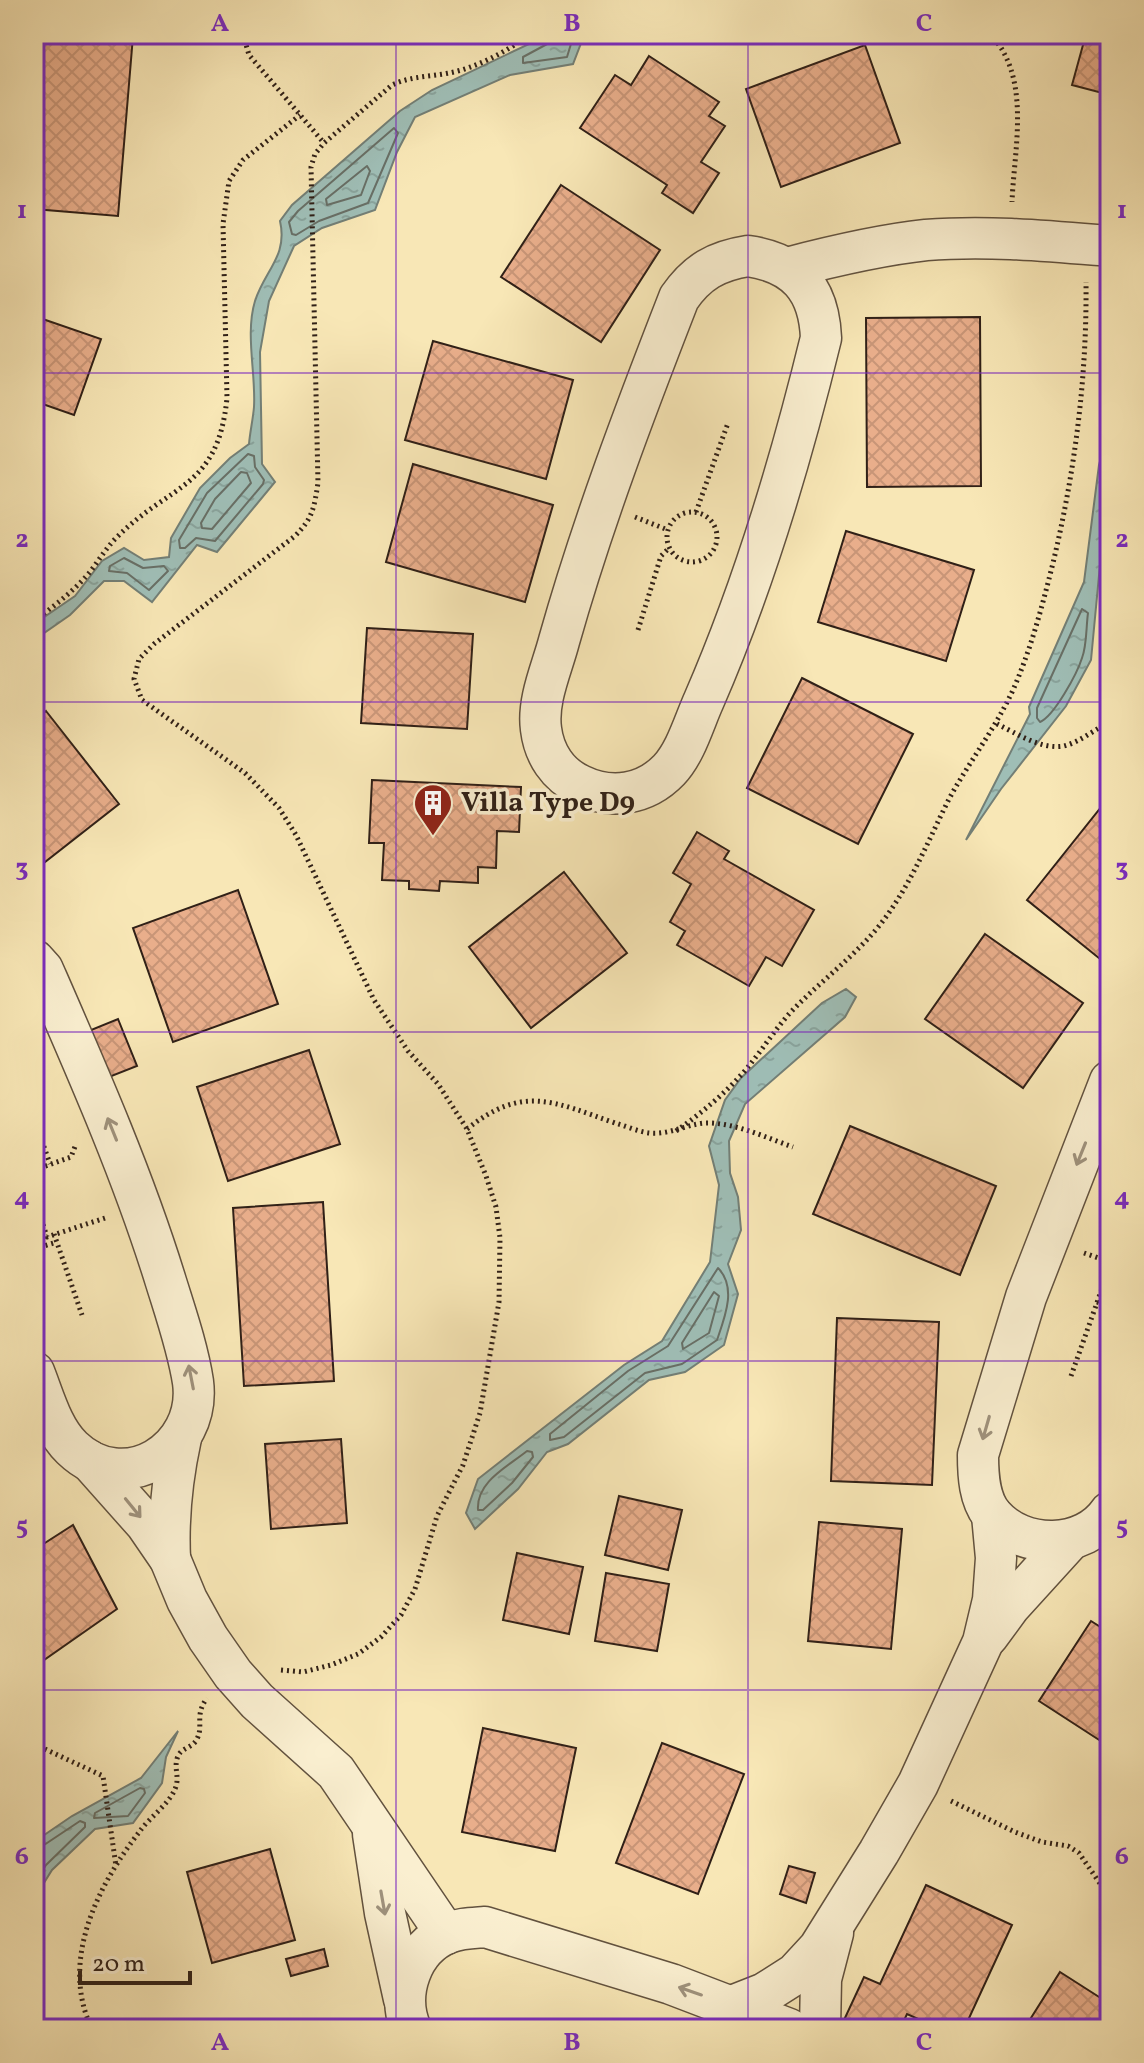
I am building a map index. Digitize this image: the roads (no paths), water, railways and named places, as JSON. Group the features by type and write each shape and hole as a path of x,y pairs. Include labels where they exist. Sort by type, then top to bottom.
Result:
{"street":[{"path":"787,268 803,281 814,298 820,317 821,338 771,521 744,599 714,676 670,769 635,792 614,794 593,791 573,782 556,768 541,730 541,709 583,562 639,400 679,298 691,281 708,267 727,259 748,256 768,259 787,268 880,246 927,240 1011,239 1098,245"},
{"path":"34,960 43,970 110,1125 141,1206 193,1379 194,1400 190,1420 181,1438 172,1478 170,1559"},
{"path":"732,2006 765,1993 795,1974 819,1948 918,1784 983,1642 993,1600 996,1558 992,1515 978,1477 978,1455 1031,1282 1110,1081"},
{"path":"34,1372 60,1433 73,1449 90,1461 146,1524 170,1559 194,1612 233,1674 257,1701 336,1772 446,1934"},
{"path":"90,1461 119,1468 149,1463 167,1453 181,1438"},
{"path":"992,1515 1009,1529 1049,1542 1070,1540 1090,1531 1110,1512"},
{"path":"983,1642 1010,1606 1070,1540"},
{"path":"372,1826 385,1913 408,2014"},
{"path":"820,2029 821,1979 827,1948 838,1918"},
{"path":"408,2014 407,1979 429,1945 446,1934 465,1928 485,1927 610,1965 732,2006 789,2029"}],"water":[{"path":"550,34 579,34 583,38 573,64 510,75 415,117 397,152 375,210 322,228 294,246 269,301 260,352 262,464 275,482 217,552 197,545 152,602 124,581 104,581 70,615 34,640 34,624 75,596 102,561 124,548 144,560 169,557 171,538 200,488 249,444 254,407 252,314 259,290 278,254 282,233 280,221 292,205 400,111 432,90"},
{"path":"1110,424 1110,506 1105,512 1091,660 1066,706 1001,789 966,840 1030,714 1029,707 1084,582 1099,465"},
{"path":"846,989 856,997 845,1017 745,1104 729,1141 730,1173 738,1197 741,1230 728,1264 738,1294 724,1345 685,1372 649,1380 568,1444 547,1452 518,1489 475,1529 466,1513 478,1479 624,1365 662,1341 710,1262 719,1185 709,1146 725,1100 741,1078 822,1003"},
{"path":"178,1731 166,1757 162,1783 133,1823 95,1829 52,1870 34,1899 34,1842 72,1816 141,1778"}],"place":[{"name":"Villa Type D9","path":"433,837"}]}
